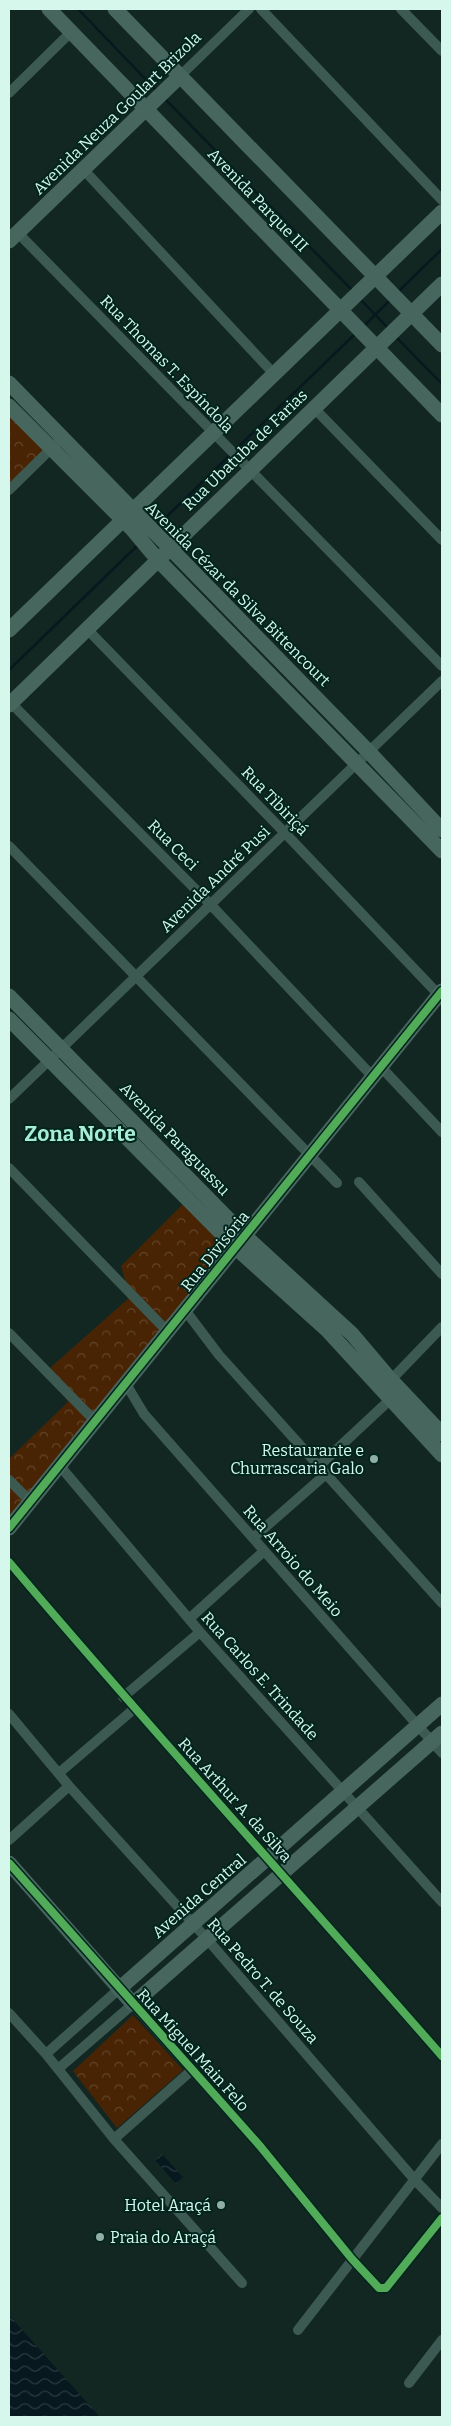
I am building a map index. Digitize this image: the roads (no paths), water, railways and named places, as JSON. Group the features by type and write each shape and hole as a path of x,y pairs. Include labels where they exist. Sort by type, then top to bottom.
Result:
{"street":[{"name":"Avenida Parque III","path":"49,9 365,336 382,343 442,415"},
{"name":"Avenida Parque III","path":"115,9 374,282 405,313 442,345"},
{"name":"Avenida Neuza Goulart Brizola","path":"13,237 249,9"},
{"path":"261,9 442,200"},
{"path":"400,9 442,52"},
{"path":"9,93 71,32"},
{"path":"83,169 274,374"},
{"path":"9,630 131,519 217,436 274,374 345,315 352,298 374,282 442,212"},
{"name":"Rua Thomas T. Espíndola","path":"13,237 217,436 442,666"},
{"name":"Rua Ubatuba de Farias","path":"10,704 87,629 154,554 250,470 382,343 405,313 442,284"},
{"name":"Avenida Cézar da Silva Bittencourt","path":"9,383 63,437 131,519 154,554 442,851"},
{"name":"Avenida Cézar da Silva Bittencourt","path":"9,406 52,449 131,519 166,544 369,752 442,830"},
{"path":"314,408 442,540"},
{"path":"9,490 63,437"},
{"name":"Rua Tibiriçá","path":"87,629 440,993"},
{"name":"Avenida André Pusi","path":"9,1099 442,681"},
{"name":"Rua Ceci","path":"10,704 377,1072 442,1132"},
{"path":"9,846 337,1183"},
{"name":"Rua Divisória","path":"9,1528 440,993"},
{"name":"Avenida Paraguassu","path":"9,996 61,1049 240,1242"},
{"name":"Avenida Paraguassu","path":"9,1019 49,1060 240,1242 328,1330 442,1434"},
{"path":"9,1168 168,1332"},
{"path":"358,1182 442,1274"},
{"path":"185,1310 218,1355 442,1603"},
{"path":"319,1466 392,1390 442,1327"},
{"path":"9,1333 96,1422"},
{"name":"Rua Arroio do Meio","path":"126,1384 144,1414 253,1538 263,1552 418,1726 437,1737 442,1754"},
{"name":"Avenida Paraguassu","path":"392,1390 442,1455"},
{"name":"Rua Carlos E. Trindade","path":"60,1466 200,1632 442,1902"},
{"path":"253,1538 326,1474"},
{"path":"9,1480 31,1502"},
{"path":"190,1619 263,1552"},
{"name":"Rua Arthur A. da Silva","path":"9,1562 123,1697 282,1873 442,2056"},
{"path":"123,1697 200,1632"},
{"name":"Avenida Central","path":"46,2054 442,1704"},
{"path":"59,1773 134,1709"},
{"name":"Rua Pedro T. de Souza","path":"9,1714 69,1786 194,1923 414,2179 442,2208"},
{"path":"58,2069 437,1737"},
{"path":"9,1840 69,1786"},
{"name":"Rua Miguel Main Felo","path":"9,1864 260,2146 352,2259 379,2288 386,2288 442,2218"},
{"path":"9,2012 46,2054 114,2139 242,2283"},
{"path":"114,2139 192,2070"},
{"path":"298,2330 442,2144"},
{"path":"408,2383 442,2340"}],"water":[{"path":"162,2154 183,2177 176,2184 155,2160"},
{"path":"9,2315 100,2417 9,2417"}],"waterway":[{"path":"78,9 155,89"},
{"path":"166,100 353,291"},
{"path":"398,292 442,249"},
{"path":"360,299 389,329"},
{"path":"363,327 391,299"},
{"path":"235,450 355,334"},
{"path":"396,337 442,384"},
{"path":"156,527 231,454"},
{"path":"9,670 138,545"}],"place":[{"name":"Restaurante e Churrascaria Galo","path":"374,1459"},
{"name":"Hotel Araçá","path":"221,2205"},
{"name":"Praia do Araçá","path":"100,2237"}],"district":[{"name":"Zona Norte","path":"80,1134"}]}
